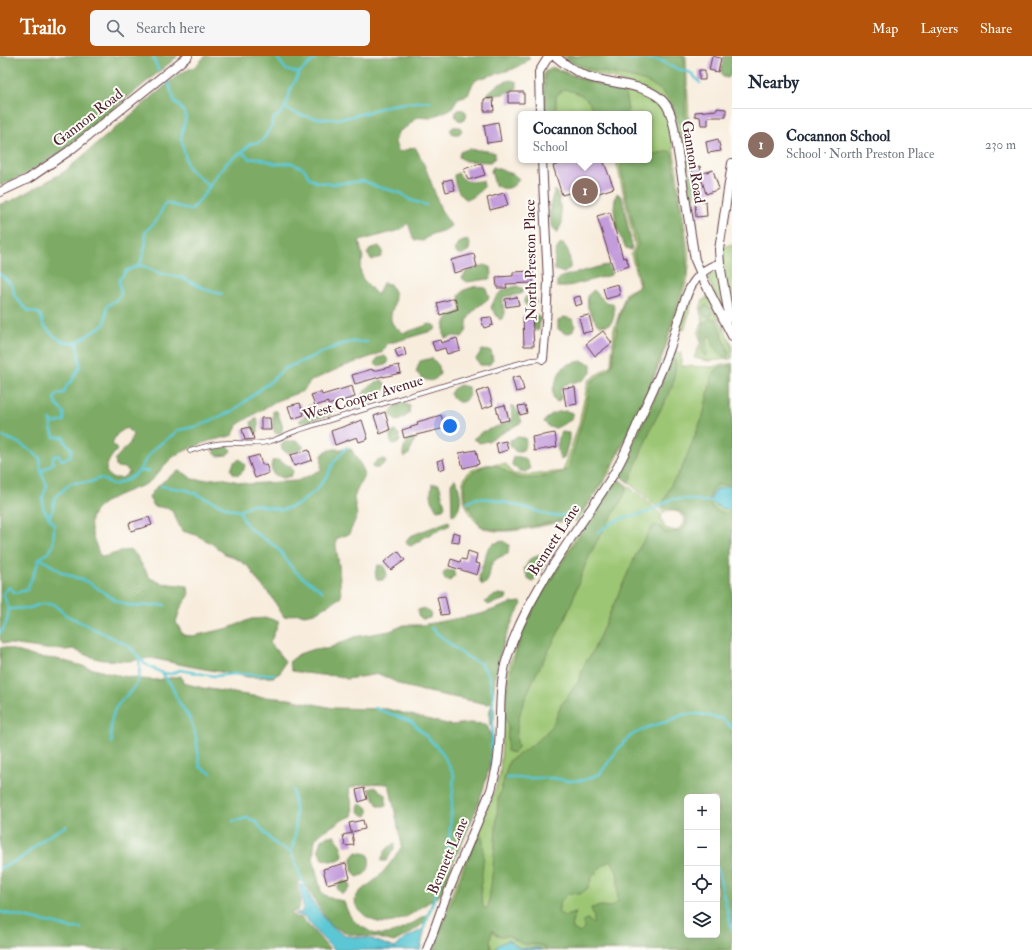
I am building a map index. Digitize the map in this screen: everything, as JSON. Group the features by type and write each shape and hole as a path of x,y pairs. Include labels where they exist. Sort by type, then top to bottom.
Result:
{"street":[{"name":"Gannon Road","path":"0,192 33,176 69,151 188,56"},
{"path":"540,111 539,72 547,59 551,56"},
{"name":"Gannon Road","path":"555,56 574,70 587,76 647,91 657,96 668,108 674,127 695,260 725,322"},
{"name":"North Preston Place","path":"542,163 548,281 543,359"},
{"path":"732,163 719,250 729,316 725,322 732,336"},
{"name":"Bennett Lane","path":"427,950 440,912 491,790 496,774 502,684 507,659 517,631 533,598 613,474 650,396 670,349 688,291 707,269 713,265 720,264"}],"lane":[{"name":"West Cooper Avenue","path":"190,451 202,446 226,442 253,444 270,442 297,430 345,415 509,366 532,360 543,359"}],"green space":[{"path":"0,56 178,56 64,150 26,174 0,186"},
{"path":"205,56 529,56 529,59 524,64 513,69 478,79 473,83 468,95 458,98 451,109 430,118 417,117 408,126 398,132 395,143 399,152 415,147 426,170 442,212 451,226 445,230 432,234 423,241 414,240 408,223 400,230 359,241 363,258 360,267 362,278 377,295 383,283 390,284 394,292 395,296 391,317 393,324 404,333 430,324 436,326 435,330 387,344 381,353 342,367 311,381 303,391 276,401 237,425 233,435 209,441 173,457 149,482 123,493 101,505 92,516 92,535 99,554 103,557 131,550 136,555 150,578 161,583 188,586 189,596 181,607 176,622 183,635 193,636 229,628 251,619 268,618 279,622 270,643 285,661 280,673 273,677 248,677 151,658 128,661 102,660 88,656 73,649 46,649 3,643 0,640 0,204 11,201 64,172 179,74 196,66","holes":["126,428 133,434 130,443 115,459 116,467 125,468 130,472 122,478 111,478 106,471 107,465 117,450 112,443 117,434"]},
{"path":"561,56 686,56 691,167 684,172 670,104 615,79 581,69"},
{"path":"566,56 684,56 688,166 685,166 684,162 682,141 675,111 664,94 652,84 633,78 586,68 575,63"},
{"path":"724,56 732,56 732,74 728,78 723,77 721,71"},
{"path":"552,67 593,82 645,94 661,105 667,117 672,138 688,248 688,278 666,347 647,397 609,474 577,522 571,520 508,531 489,530 476,522 466,506 462,487 464,479 472,470 491,464 506,464 513,474 529,475 563,471 579,424 588,381 611,365 614,329 626,293 639,286 631,254 635,246 617,163 652,163 652,111 543,111 542,77 545,71"},
{"path":"552,69 625,93 628,110 592,111 590,103 587,100 575,92 564,89 556,96 555,111 545,111 545,74"},
{"path":"510,80 517,82 517,88 503,94 489,96 488,93 497,85"},
{"path":"459,110 463,110 465,111 465,119 459,120 456,117 456,113"},
{"path":"453,127 460,127 462,131 459,134 453,134 450,130"},
{"path":"468,149 495,153 495,158 490,162 465,161 459,157 460,152"},
{"path":"670,151 672,153 684,235 687,272 664,348 645,397 604,478 577,518 517,529 504,530 483,527 470,508 464,487 466,480 477,470 485,466 496,465 515,477 527,479 550,475 568,469 583,419 591,382 608,370 613,362 614,347 622,306 628,294 638,288 640,284 634,254 638,245 626,195 621,168 622,163 652,163 652,154"},
{"path":"493,167 513,174 519,179 511,187 499,187 495,185 491,171"},
{"path":"688,172 694,179 696,188 694,208 697,223 694,226 687,177"},
{"path":"458,173 466,181 483,181 484,187 472,198 466,199 459,192 455,182 454,175"},
{"path":"555,190 559,197 562,223 557,233 551,223 550,218 551,201"},
{"path":"617,193 622,197 632,246 631,250 626,248 616,224 614,209"},
{"path":"468,240 470,244 469,250 463,254 458,254 454,250 460,242"},
{"path":"561,243 568,250 570,257 570,268 564,273 555,270 555,255"},
{"path":"732,244 732,316 723,262 723,247"},
{"path":"379,246 383,251 381,257 372,260 367,254 371,248"},
{"path":"485,265 491,268 492,274 489,279 467,282 462,278 466,272"},
{"path":"608,265 611,270 611,275 565,287 557,287 557,281 561,277"},
{"path":"717,272 718,275 725,312 707,278"},
{"path":"476,286 486,288 489,298 472,313 467,322 467,329 462,337 455,336 445,338 444,327 447,318 461,310 459,296 464,290"},
{"path":"517,286 523,289 521,294 503,297 504,317 500,320 491,308 493,303 500,292"},
{"path":"594,290 607,304 613,303 614,317 607,325 597,324 589,311 588,295"},
{"path":"694,291 694,296 684,330 679,328 690,295"},
{"path":"530,295 534,297 536,301 534,305 530,307 526,305 524,301 526,297"},
{"path":"708,296 732,345 732,358 730,359 708,361 694,358 701,341 698,334 703,320 700,315 700,308 703,300"},
{"path":"706,305 711,309 712,315 709,317 704,316 702,311 702,308"},
{"path":"536,314 540,318 539,330 536,331 533,322"},
{"path":"564,317 572,319 575,326 572,332 566,334 558,329 558,321"},
{"path":"710,318 716,319 729,353 727,358 719,355 714,347 711,336 708,336 706,341 707,356 703,353 701,341 703,324"},
{"path":"482,350 491,351 493,360 489,365 480,365 476,359"},
{"path":"672,350 681,353 681,365 683,366 712,367 732,363 732,950 430,950 500,774 505,686 510,662 520,632 536,600 554,569 616,477 662,515 661,518 665,528 676,531 684,524 685,518 678,512 666,510 664,513 617,473"},
{"path":"385,356 389,360 387,364 377,366 374,363 378,358"},
{"path":"432,358 439,366 440,374 431,381 422,378 416,372 420,361"},
{"path":"672,358 675,360 676,365 672,388 652,426 629,482 619,475 661,386"},
{"path":"582,361 591,364 591,373 583,380 564,385 560,390 561,398 558,402 554,400 553,390 560,372 568,364"},
{"path":"732,365 732,484 718,485 714,487 711,493 710,503 717,511 732,512 732,950 547,950 541,945 522,944 509,936 495,934 493,930 490,939 491,949 489,950 434,950 479,831 484,847 481,890 482,899 484,908 488,908 493,868 498,800 509,761 546,733 555,721 561,705 578,682 585,663 592,653 638,550 651,528 655,525 661,527 664,532 677,532 686,526 687,517 677,510 664,508 663,503 672,483 682,468 703,416 714,372 719,368","holes":["611,860 618,880 618,901 611,907 601,906 591,908 594,917 593,924 588,919 583,921 584,929 580,933 573,929 572,921 576,913 564,916 558,912 561,901 569,893 580,894 588,888 592,877 602,866"]},
{"path":"382,380 386,385 381,397 375,402 362,404 364,392 370,386"},
{"path":"460,385 468,387 470,394 463,402 458,402 450,394 453,389"},
{"path":"403,403 410,406 409,414 396,421 390,413 394,407"},
{"path":"311,405 316,409 331,407 334,410 330,415 302,423 299,421 307,414 306,407"},
{"path":"511,406 514,406 522,422 488,441 480,443 473,439 482,432 512,421"},
{"path":"273,411 277,411 282,423 282,431 280,434 275,433 273,427"},
{"path":"566,411 573,413 571,420 556,428 549,427 544,422 551,415"},
{"path":"257,418 258,432 255,432 252,428 251,422"},
{"path":"394,431 399,434 400,441 395,445 391,442 390,435"},
{"path":"562,432 569,433 569,441 564,458 561,460 558,454 558,446 559,438"},
{"path":"518,437 525,438 526,443 523,450 516,452 510,446 510,440"},
{"path":"410,438 415,439 409,454 406,457 403,456 403,451"},
{"path":"287,441 298,441 304,447 300,450 287,453 282,449 281,444"},
{"path":"229,446 231,451 227,455 218,456 213,452 214,448"},
{"path":"334,449 351,449 362,467 364,476 354,498 357,516 349,534 336,539 341,597 315,613 304,615 298,613 284,617 271,596 257,580 250,568 239,560 225,554 211,543 196,535 182,531 171,509 154,506 149,498 162,482 179,471 192,479 200,480 221,478 248,484 297,481 321,470 322,455 326,451"},
{"path":"513,457 524,458 530,469 525,472 518,470 512,465"},
{"path":"240,459 245,464 244,470 239,475 234,474 231,470 234,462"},
{"path":"384,459 386,462 378,468 373,468 372,466 377,460"},
{"path":"278,460 291,467 293,472 291,476 282,478 273,474 271,467 272,461"},
{"path":"455,479 459,488 460,502 458,511 455,515 452,515 451,484"},
{"path":"617,479 627,487 624,496 592,551 565,619 532,682 519,716 517,732 518,747 514,753 507,751 508,727 504,709 508,683 521,636 537,602 576,541 614,486"},
{"path":"432,484 439,484 445,506 443,509 437,510 433,504 431,495"},
{"path":"449,521 450,525 425,537 411,546 408,545 406,541 410,536"},
{"path":"503,541 509,545 508,554 500,557 492,564 487,581 484,585 481,584 479,577 488,548 492,544"},
{"path":"540,555 546,561 542,571 533,582 529,580 524,569 530,559"},
{"path":"378,565 384,566 387,574 383,580 378,580 375,575"},
{"path":"446,570 454,571 455,576 450,581 445,580 443,574"},
{"path":"499,594 507,595 506,599 488,605 485,602 491,597"},
{"path":"521,602 522,604 505,638 498,662 493,700 491,703 487,704 423,691 404,686 379,674 347,679 339,676 292,671 289,662 299,654 314,649 327,649 354,637 390,631 404,625 422,625 481,614 512,603"},
{"path":"424,608 431,613 430,618 422,619 418,615 418,610"},
{"path":"4,647 36,657 57,659 112,674 140,679 156,680 181,676 183,683 203,688 253,696 289,699 333,708 387,709 451,725 470,723 486,724 491,738 491,755 487,774 474,815 439,896 412,914 395,922 377,922 369,918 356,906 355,901 358,894 384,871 402,846 388,784 363,785 349,789 353,811 352,816 340,821 315,839 313,858 321,891 326,896 344,902 349,915 357,924 374,934 384,934 398,931 428,914 428,920 409,934 394,942 375,937 349,934 330,925 308,888 300,881 297,883 300,900 298,910 291,914 295,917 302,918 330,950 0,950 0,648"},
{"path":"492,705 494,709 494,716 493,724 490,725 489,713"},
{"path":"375,787 386,796 386,806 378,806 369,789"},
{"path":"360,804 367,807 369,812 367,816 360,812 358,807"},
{"path":"328,836 335,836 342,851 343,857 336,861 328,861 323,859 318,849 321,840"},
{"path":"395,843 394,849 386,861 381,861 386,850"},
{"path":"357,852 368,854 369,865 365,874 357,877 352,870 352,858"},
{"path":"344,881 350,883 350,888 344,893 341,893 337,888 340,883"}],"water":[{"path":"727,486 732,487 732,510 715,505 710,501 715,490"},
{"path":"299,884 306,888 312,901 330,926 347,936 369,938 395,948 404,939 425,928 420,950 334,950 318,934 305,917 294,914 302,912 303,904"},
{"path":"508,940 520,948 541,948 541,950 495,950 498,945"}],"building":[{"path":"712,56 721,58 718,72 709,70"},
{"path":"699,70 705,70 705,80 699,80"},
{"path":"508,92 524,92 524,103 508,103"},
{"path":"493,98 494,111 484,111 484,99"},
{"path":"717,108 726,109 726,117 708,117 708,125 701,125 700,117 695,116 695,112 717,110"},
{"path":"498,122 501,141 487,143 484,125"},
{"path":"718,139 721,151 708,153 706,142"},
{"path":"481,163 485,175 468,180 464,169"},
{"path":"562,163 604,163 614,188 590,196 587,188 562,195 553,166"},
{"path":"700,166 701,172 693,175 691,168"},
{"path":"713,170 719,189 706,194 700,174"},
{"path":"452,179 455,190 446,192 443,181"},
{"path":"504,193 508,205 490,210 487,198"},
{"path":"706,201 707,216 696,217 695,202"},
{"path":"610,212 623,258 626,257 629,266 614,271 597,216"},
{"path":"474,254 477,267 454,273 451,260"},
{"path":"533,271 533,283 506,284 507,288 497,288 496,277 513,276 513,272"},
{"path":"618,284 620,295 606,299 603,288"},
{"path":"580,296 582,304 575,306 573,298"},
{"path":"517,297 519,305 506,307 505,299"},
{"path":"455,298 458,309 440,315 437,303"},
{"path":"532,315 534,346 524,346 523,316"},
{"path":"589,315 593,331 583,333 579,317"},
{"path":"491,317 493,325 484,328 481,318"},
{"path":"603,331 612,343 595,356 586,344"},
{"path":"457,338 460,350 447,354 445,348 435,351 432,342 440,340 441,343"},
{"path":"404,347 406,355 398,358 395,350"},
{"path":"399,365 401,373 383,376 355,384 352,375 372,369 373,371"},
{"path":"520,376 524,390 516,392 512,378"},
{"path":"352,386 355,397 328,405 328,402 315,406 311,395 321,392 322,395"},
{"path":"575,387 577,404 566,406 563,388"},
{"path":"488,388 493,405 482,409 476,392"},
{"path":"300,403 304,415 292,419 288,406"},
{"path":"505,405 509,420 500,422 496,407"},
{"path":"525,405 527,413 520,415 518,406"},
{"path":"385,412 390,430 380,434 374,416"},
{"path":"441,415 445,428 404,438 402,430 418,425 417,422"},
{"path":"261,418 270,418 271,430 261,430"},
{"path":"362,420 368,439 359,442 357,437 335,445 331,431"},
{"path":"250,427 254,439 245,440 242,429"},
{"path":"555,433 557,447 534,451 532,437"},
{"path":"506,441 508,450 498,453 496,443"},
{"path":"309,450 312,460 294,466 290,455"},
{"path":"476,450 479,464 463,468 459,453"},
{"path":"259,455 262,465 266,464 269,473 255,478 248,458"},
{"path":"443,459 445,468 439,470 437,461"},
{"path":"149,517 152,525 131,531 129,523"},
{"path":"453,532 460,534 459,543 451,542"},
{"path":"398,551 405,560 391,570 384,562"},
{"path":"468,551 477,554 475,563 480,564 477,575 449,566 451,559 460,562 461,559 466,560"},
{"path":"445,596 449,614 441,615 437,597"},
{"path":"364,788 367,799 359,802 356,790"},
{"path":"363,820 365,829 351,832 349,823"},
{"path":"352,833 354,845 345,846 343,835"},
{"path":"346,863 350,878 327,884 323,869"}],"waterway":[{"path":"153,56 158,70"},
{"path":"276,56 286,70 299,73"},
{"path":"0,633 6,624 8,614 7,604 3,594 9,587 15,593 27,590 40,558 49,552 53,546 54,525 43,508 43,496 47,486 41,472 53,463 53,457 58,455 62,460 70,457 72,449 65,442 64,437 54,437 50,420 56,423 64,421 64,413 54,399 57,394 64,393 67,385 72,381 80,366 77,342 105,324 107,306 116,300 121,294 119,280 126,271 140,265 146,243 145,233 157,220 165,203 191,210 232,158 242,152 251,143 257,143 263,140 271,127 274,118 285,108 291,89 299,73 318,56"},
{"path":"609,56 621,59 648,59 661,61 691,73 700,83"},
{"path":"168,82 175,102 186,116 181,137 187,166 209,186"},
{"path":"285,108 302,115 320,119 339,119 392,105 430,101"},
{"path":"242,152 250,159 258,158 277,164 292,163 304,169 310,179 317,182 332,184 364,181 378,187 401,193 410,200 426,205"},
{"path":"140,265 162,274 180,277 210,291 222,294"},
{"path":"0,274 13,287 14,295 22,305 29,311 38,313 41,316 43,325 53,335 62,341 70,343 77,342"},
{"path":"139,471 155,448 179,430 198,426 233,411 284,369 339,345 351,342 367,342"},
{"path":"0,436 11,439 32,451 40,458 41,471"},
{"path":"161,486 187,490 230,509 240,511 252,504 282,510 299,504 316,490 327,476 334,462 347,447"},
{"path":"49,517 53,509 54,498 71,483 91,482 100,478 114,485 129,479 139,471 149,471"},
{"path":"467,503 476,498 492,499 551,516 573,515"},
{"path":"598,532 617,520 648,512 672,499 713,501"},
{"path":"240,511 242,518 254,532 276,547 296,572 322,591"},
{"path":"40,558 63,573 88,582 117,601 131,606 165,605"},
{"path":"9,609 30,608 40,604 53,604 66,615 129,646 145,664 162,673 171,685 178,701 190,719 196,736 200,767 211,773"},
{"path":"431,628 456,649 481,664 489,675 493,696 491,772"},
{"path":"112,743 112,716 118,704 136,685 140,668 139,658"},
{"path":"162,673 171,674 180,670 214,676 235,674 274,674"},
{"path":"375,708 412,722 441,751 454,775 449,843 443,873 423,930"},
{"path":"507,778 553,778 569,781 584,780 600,774 618,749 630,736 648,727 666,722 685,714 699,714 723,719 732,728"},
{"path":"293,790 296,818 295,837 291,852 306,890"},
{"path":"233,821 248,818 255,821 271,840 277,845 291,852"},
{"path":"0,868 20,859 45,838 66,826"},
{"path":"720,880 732,931"},
{"path":"0,912 69,928 81,928"}],"place":[{"name":"Cocannon School","path":"585,191"}]}
